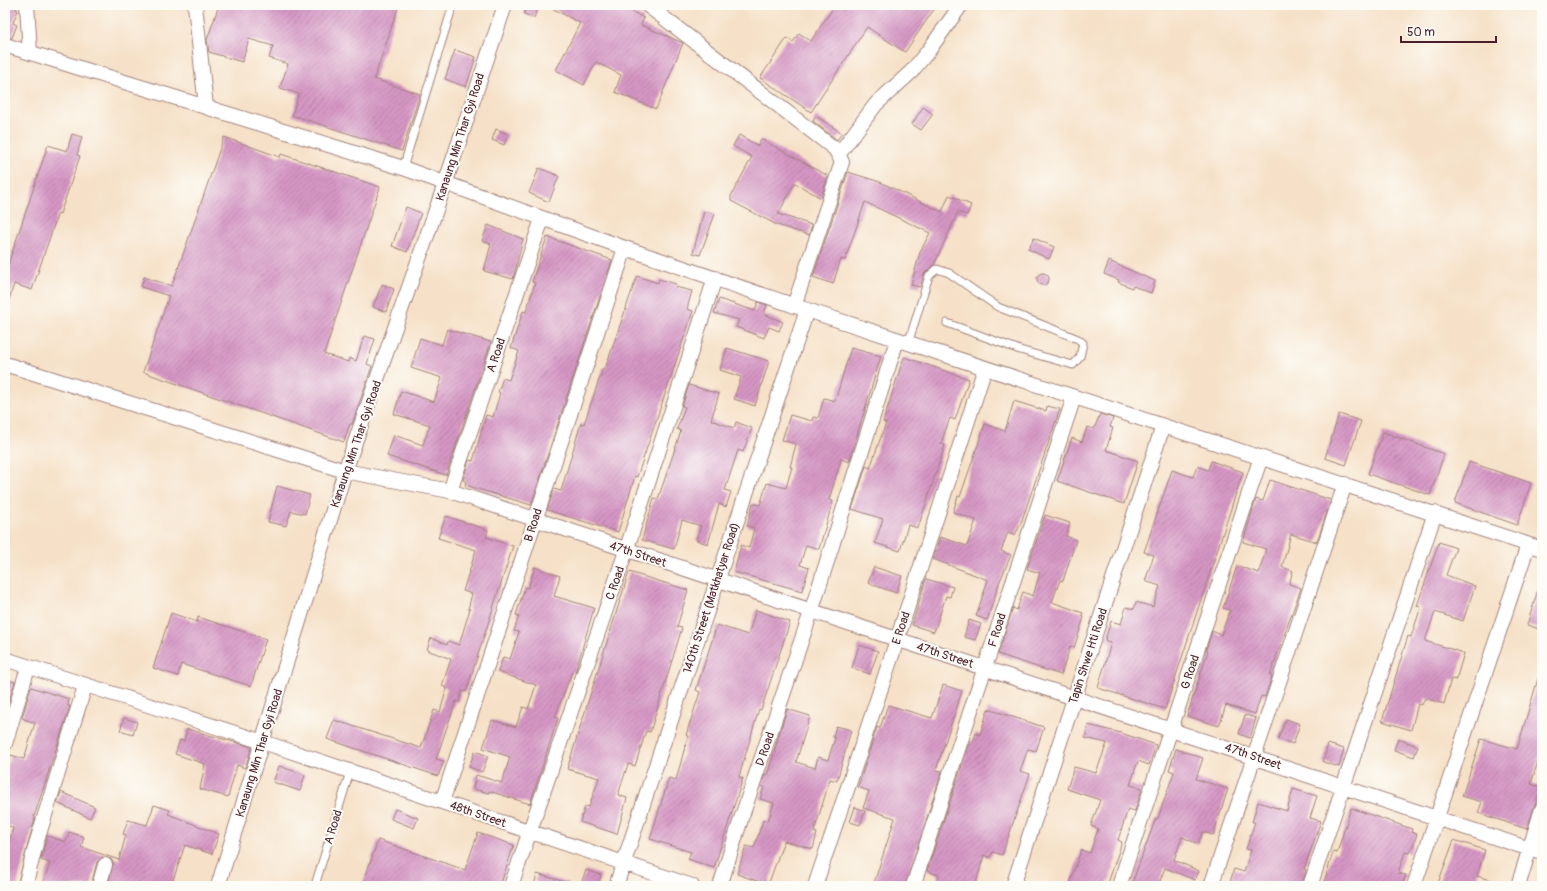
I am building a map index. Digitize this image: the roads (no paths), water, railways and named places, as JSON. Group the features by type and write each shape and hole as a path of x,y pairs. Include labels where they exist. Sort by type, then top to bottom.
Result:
{"street":[{"path":"27,5 30,53"},
{"path":"195,5 198,47 206,108"},
{"name":"Kanaung Min Thar Gyi Road","path":"218,886 345,471 445,184 505,5"},
{"path":"647,5 835,149 838,155 876,104 911,72 929,50 961,5"},
{"path":"5,45 403,168 542,219 800,308 1542,549"},
{"name":"140th Street (Matkhatyar Road)","path":"616,886 717,580 800,308 842,162 838,155"},
{"name":"A Road","path":"450,491 542,219"},
{"name":"B Road","path":"442,802 625,248"},
{"name":"C Road","path":"511,886 626,551 715,278"},
{"name":"D Road","path":"720,886 741,819 903,342"},
{"name":"47th Street","path":"5,364 345,471 450,491 535,521 1254,756 1535,851"},
{"name":"E Road","path":"814,886 897,640 985,368"},
{"name":"F Road","path":"913,886 1074,397"},
{"name":"Tapin Shwe Hti Road","path":"1013,886 1163,426"},
{"name":"G Road","path":"1119,886 1261,457"},
{"path":"1211,886 1345,484"},
{"path":"1310,886 1434,513"},
{"path":"1414,886 1528,545"},
{"name":"48th Street","path":"5,659 85,686 263,742 692,886"},
{"path":"5,744 28,667"},
{"path":"25,886 36,844 85,686"},
{"path":"1518,886 1535,851 1542,809"},
{"path":"99,886 105,865"}],"lane":[{"path":"403,168 453,5"},
{"path":"903,342 929,276 937,269 949,273 998,307 1078,339 1083,343 1080,357 1073,364 1020,350 947,323"},
{"name":"A Road","path":"316,882 350,772"}]}
